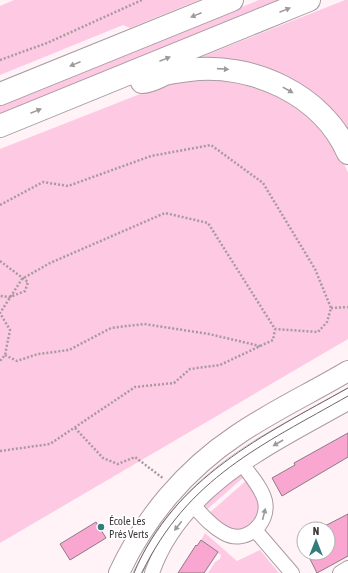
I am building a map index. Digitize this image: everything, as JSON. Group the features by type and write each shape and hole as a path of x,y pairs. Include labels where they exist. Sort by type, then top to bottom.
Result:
{"highway":[{"path":"0,94 232,0"},
{"path":"0,126 309,0"},
{"path":"116,79 144,82 167,74 213,68 253,74 291,92 314,108 332,127 348,154"}],"street":[{"path":"119,573 145,526 183,480 212,453 237,435 348,371"},
{"path":"152,573 166,543 194,506 218,483 242,464 348,404"},
{"path":"194,506 213,526 225,534 241,536 255,530 264,517 265,502 257,486 242,464"},
{"path":"255,530 292,573"},
{"path":"340,573 348,568"}],"lane":[{"path":"138,573 147,553 170,519 196,489 211,475 258,442 348,392"}],"path":[{"path":"0,60 47,43 142,0"},
{"path":"0,205 43,182 68,186 151,156 210,145 264,183 315,269 330,308 327,322 318,332 276,329"},
{"path":"0,361 5,355 10,330 0,314 24,278 50,263 165,212 208,223 276,329 273,340 220,365 190,369 174,383 135,387 50,444 0,452"},
{"path":"0,261 28,282 25,291 10,297 0,296"},
{"path":"330,308 348,307"},
{"path":"5,355 17,361 38,354 69,350 111,328 144,324 210,334 255,346 262,346"},
{"path":"75,428 103,458 118,464 135,457 166,481"}],"shaded area":[{"path":"14,0 199,0 130,28 123,25 0,75 0,6"},
{"path":"259,0 280,0 0,114 0,106"},
{"path":"348,0 348,138 312,97 183,64"},
{"path":"193,78 237,79 294,102 318,123 338,150 348,173 348,339 0,543 0,149 163,85"},
{"path":"236,473 244,477 204,512 202,504"},
{"path":"247,480 257,492 260,518 238,533 207,515"},
{"path":"205,533 237,561 260,550 279,573 208,573 215,562 220,559 221,555 201,540"}],"building":[{"path":"348,433 348,457 282,496 272,478 295,465 294,463"},
{"path":"348,514 348,556 317,573 311,561 336,561 336,521 334,521"},
{"path":"96,522 106,538 70,560 60,544"},
{"path":"201,540 218,552 204,573 178,573 196,545 197,546"}],"tram line":[{"path":"134,573 151,540 172,511 197,485 224,462 254,442 348,388"},
{"path":"142,573 160,540 181,512 204,488 257,448 348,396"}],"place":[{"name":"École Les Prés Verts","path":"101,527"}]}
